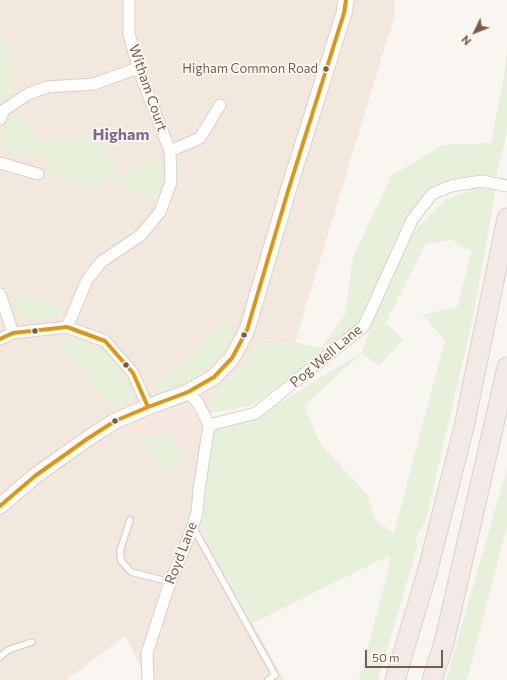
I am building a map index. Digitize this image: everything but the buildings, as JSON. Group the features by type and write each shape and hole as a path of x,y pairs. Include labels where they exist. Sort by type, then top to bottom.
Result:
{"highway":[{"path":"395,680 426,573 464,427 507,218"},
{"path":"432,680 444,643 507,367"}],"street":[{"name":"Witham Court","path":"67,327 87,280 101,262 141,235 160,212 171,182 170,151 138,68 129,34 129,0"},
{"path":"0,506 35,476 87,439 114,422 148,406 188,392 214,377 232,358 247,330 288,191 344,13 346,0"},
{"path":"0,119 4,110 28,94 47,87 94,84 138,68"},
{"name":"Witham Court","path":"170,151 200,138 220,105"},
{"path":"0,163 38,174"},
{"name":"Pog Well Lane","path":"209,425 256,413 364,326 412,220 432,194 451,186 482,182 507,186"},
{"path":"0,294 13,333"},
{"path":"0,339 13,333 67,327 105,341 133,373 148,406"},
{"path":"188,392 198,403 209,425"},
{"name":"Royd Lane","path":"148,680 147,653 170,582 193,527 197,513 209,425"}],"lane":[{"path":"130,520 120,551 121,561 131,572 170,582"},
{"path":"193,527 277,677 268,680"},
{"path":"0,657 8,650 32,642"}],"shaded area":[{"path":"0,0 395,0 394,17 295,342 256,344 236,373 212,394 211,413 199,490 197,513 200,527 284,680 148,680 125,636 66,680 0,680"},
{"path":"180,399 189,404 201,419 202,435 187,453 164,476 129,422"}],"green space":[{"path":"0,32 6,41 13,92 0,104"},
{"path":"507,48 507,125 504,146 496,176 460,177 433,188 408,215 360,324 253,405 211,413 212,394 236,373 256,344 295,342 321,348 345,315 353,257 392,175 443,145 491,143 504,76"},
{"path":"19,110 39,143 104,134 116,176 161,159 160,188 157,200 109,179 99,188 46,172 50,160 26,151 20,155 12,155 2,150 2,139 6,123"},
{"path":"497,184 472,322 425,523 417,535 415,542 418,545 378,680 359,680 389,568 390,555 253,623 200,527 215,428 258,417 362,352 377,309 415,230 445,200 480,186","holes":["452,240 464,248 472,251 457,307 422,315 445,340 394,533 375,519 368,495 321,445 304,406 362,353 379,366 403,339 386,323 426,244"]},
{"path":"26,295 64,308 62,312 56,316 24,318 19,314 13,301"},
{"path":"226,321 236,328 217,358 193,377 167,389 158,392 151,386 183,364"},
{"path":"62,335 105,354 116,363 131,389 131,398 119,409 86,382 90,376 67,358"},
{"path":"167,430 187,453 164,476 141,439"},
{"path":"507,468 507,525 467,680 446,680"}],"transit line":[{"path":"0,506 35,476 115,421 188,392 214,377 232,358 247,330 288,191 344,13 346,0"},
{"path":"0,339 13,333 67,327 105,341 133,373 148,407"}],"place":[{"name":"Higham Common Road","path":"326,69"}],"district":[{"name":"Higham","path":"121,135"}]}
